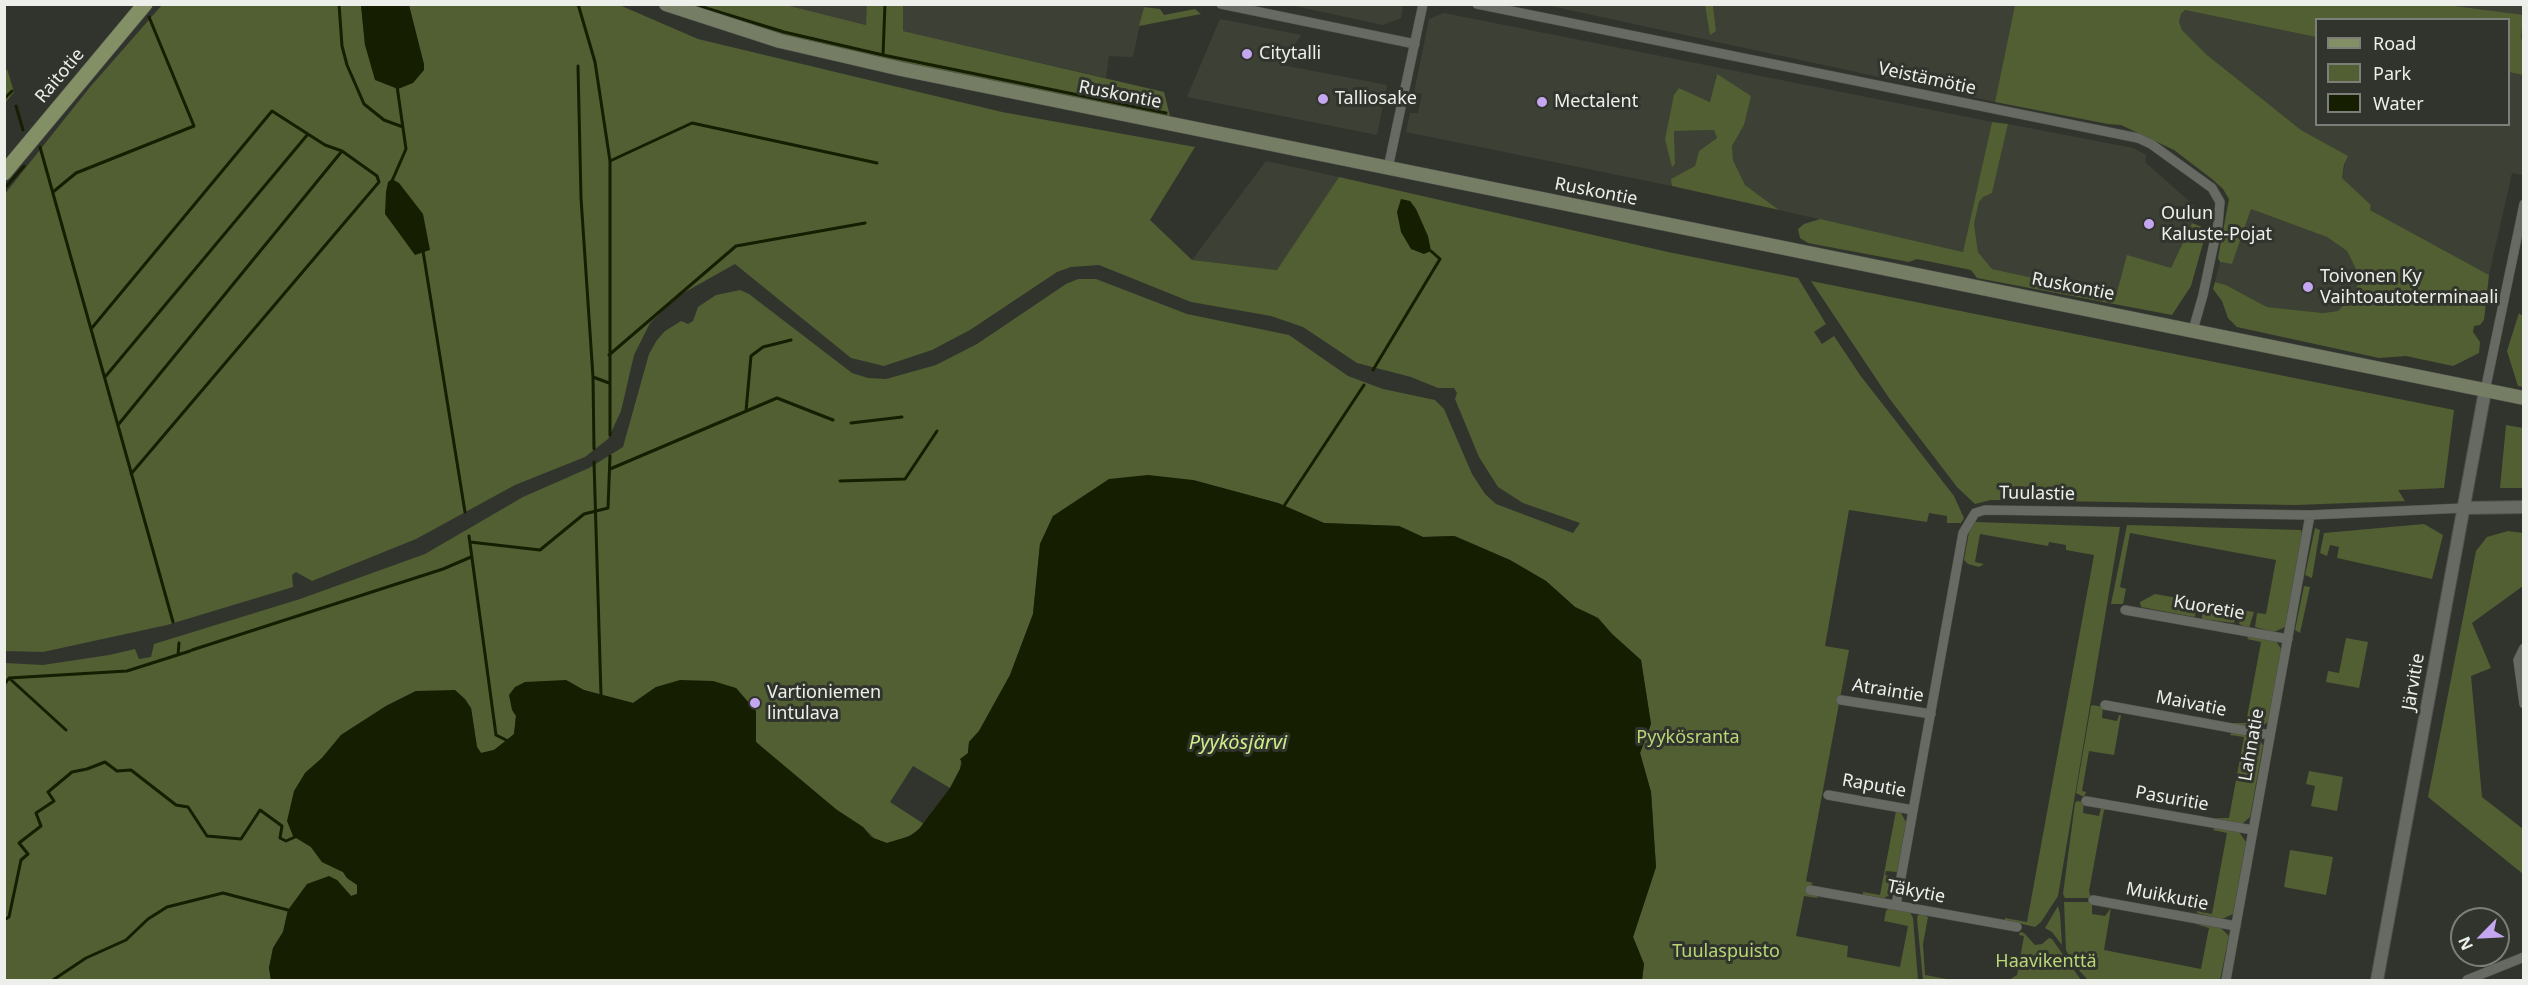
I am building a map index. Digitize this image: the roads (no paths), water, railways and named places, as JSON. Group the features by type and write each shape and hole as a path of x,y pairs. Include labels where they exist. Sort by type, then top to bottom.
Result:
{"main road":[{"name":"Raitotie","path":"4,173 145,4"},
{"name":"Ruskontie","path":"666,4 780,41 880,65 2523,398"}],"street":[{"path":"1221,4 1415,44"},
{"path":"1388,168 1423,4"},
{"name":"Veistämötie","path":"1477,4 2139,138 2151,144 2212,188 2220,202 2218,224 2193,330"},
{"path":"2485,390 2523,204"},
{"name":"Järvitie","path":"2377,981 2485,390"},
{"path":"2464,508 2523,507"},
{"name":"Tuulastie","path":"1896,905 1964,533 1976,513 1986,510 2310,515 2464,508"},
{"name":"Lahnatie","path":"2226,981 2310,515"},
{"name":"Kuoretie","path":"2125,610 2288,639"},
{"path":"2523,648 2518,660 2523,704"},
{"name":"Atraintie","path":"1840,700 1931,714"},
{"name":"Maivatie","path":"2105,705 2270,735"},
{"name":"Raputie","path":"1828,795 1913,810"},
{"name":"Pasuritie","path":"2086,801 2253,830"},
{"name":"Täkytie","path":"1810,890 2017,927"},
{"name":"Muikkutie","path":"2093,900 2236,926"},
{"path":"2467,981 2523,957"}],"water":[{"path":"361,5 409,5 424,64 424,70 413,83 398,89 375,80 365,45"},
{"path":"392,179 399,183 423,214 430,250 415,255 385,214 388,182"},
{"path":"1401,199 1410,201 1416,209 1428,236 1431,251 1424,254 1411,249 1401,232 1397,212"},
{"name":"Pyykösjärvi","path":"1148,475 1193,480 1278,503 1324,523 1399,526 1423,537 1454,536 1510,560 1546,581 1575,607 1598,618 1641,660 1651,724 1640,753 1651,792 1656,867 1633,937 1644,964 1642,980 271,980 269,968 273,948 283,932 288,910 307,884 329,876 337,880 351,896 357,894 357,885 343,872 322,862 311,847 293,836 287,821 294,791 305,773 322,758 341,735 386,706 416,691 455,690 465,699 471,708 477,747 481,753 494,750 514,734 516,716 512,710 509,695 515,687 525,682 566,680 584,690 633,703 656,687 680,680 713,681 736,688 756,711 756,742 837,810 863,827 871,837 887,843 910,836 919,829 950,788 960,769 962,763 960,759 968,753 969,742 979,731 1010,675 1033,614 1040,544 1053,516 1109,479"}],"waterway":[{"path":"339,4 342,46 347,65 364,104 384,120 403,127"},
{"path":"578,4 595,62 610,161 610,435"},
{"path":"693,4 784,32 883,55 1166,113"},
{"path":"883,55 885,4"},
{"path":"53,192 76,173 194,126 149,17"},
{"path":"578,66 581,198 593,377 594,449"},
{"path":"392,181 406,149 397,86"},
{"path":"4,99 12,91"},
{"path":"16,106 23,130"},
{"path":"91,329 272,111 325,145 342,151 377,176 379,182 131,474"},
{"path":"610,161 692,123 877,163"},
{"path":"105,377 308,134"},
{"path":"40,147 173,622"},
{"path":"118,425 342,151"},
{"path":"4,189 24,166"},
{"path":"609,355 736,246 865,223"},
{"path":"423,251 465,512"},
{"path":"1373,370 1440,259 1431,251"},
{"path":"746,411 751,356 763,347 791,340"},
{"path":"593,377 609,383"},
{"path":"1284,506 1364,385"},
{"path":"610,469 777,398 833,420"},
{"path":"851,423 902,417"},
{"path":"840,481 905,479 937,431"},
{"path":"470,542 540,550 584,514 608,508 610,456"},
{"path":"594,462 601,695"},
{"path":"469,536 496,735 508,741"},
{"path":"192,650 443,569 471,557"},
{"path":"178,655 179,643"},
{"path":"4,685 9,678 127,671 190,651"},
{"path":"9,678 66,730"},
{"path":"4,920 9,917 21,860 28,854 19,843 41,826 36,813 54,801 48,792 72,772 105,762 117,771 131,770 176,805 188,807 207,836 241,839 260,810 282,826 280,838 286,841 295,837"},
{"path":"53,980 86,958 126,940 148,919 167,907 223,893 288,910"}],"place":[{"name":"Citytalli","path":"1247,54"},
{"name":"Talliosake","path":"1323,99"},
{"name":"Mectalent","path":"1542,102"},
{"name":"Oulun Kaluste-Pojat","path":"2149,224"},
{"name":"Toivonen Ky Vaihtoautoterminaali","path":"2308,287"},
{"name":"Vartioniemen lintulava","path":"755,703"}],"park label":[{"name":"Pyykösranta","path":"1688,738"},
{"name":"Tuulaspuisto","path":"1726,952"},
{"name":"Haavikenttä","path":"2046,962"}]}
